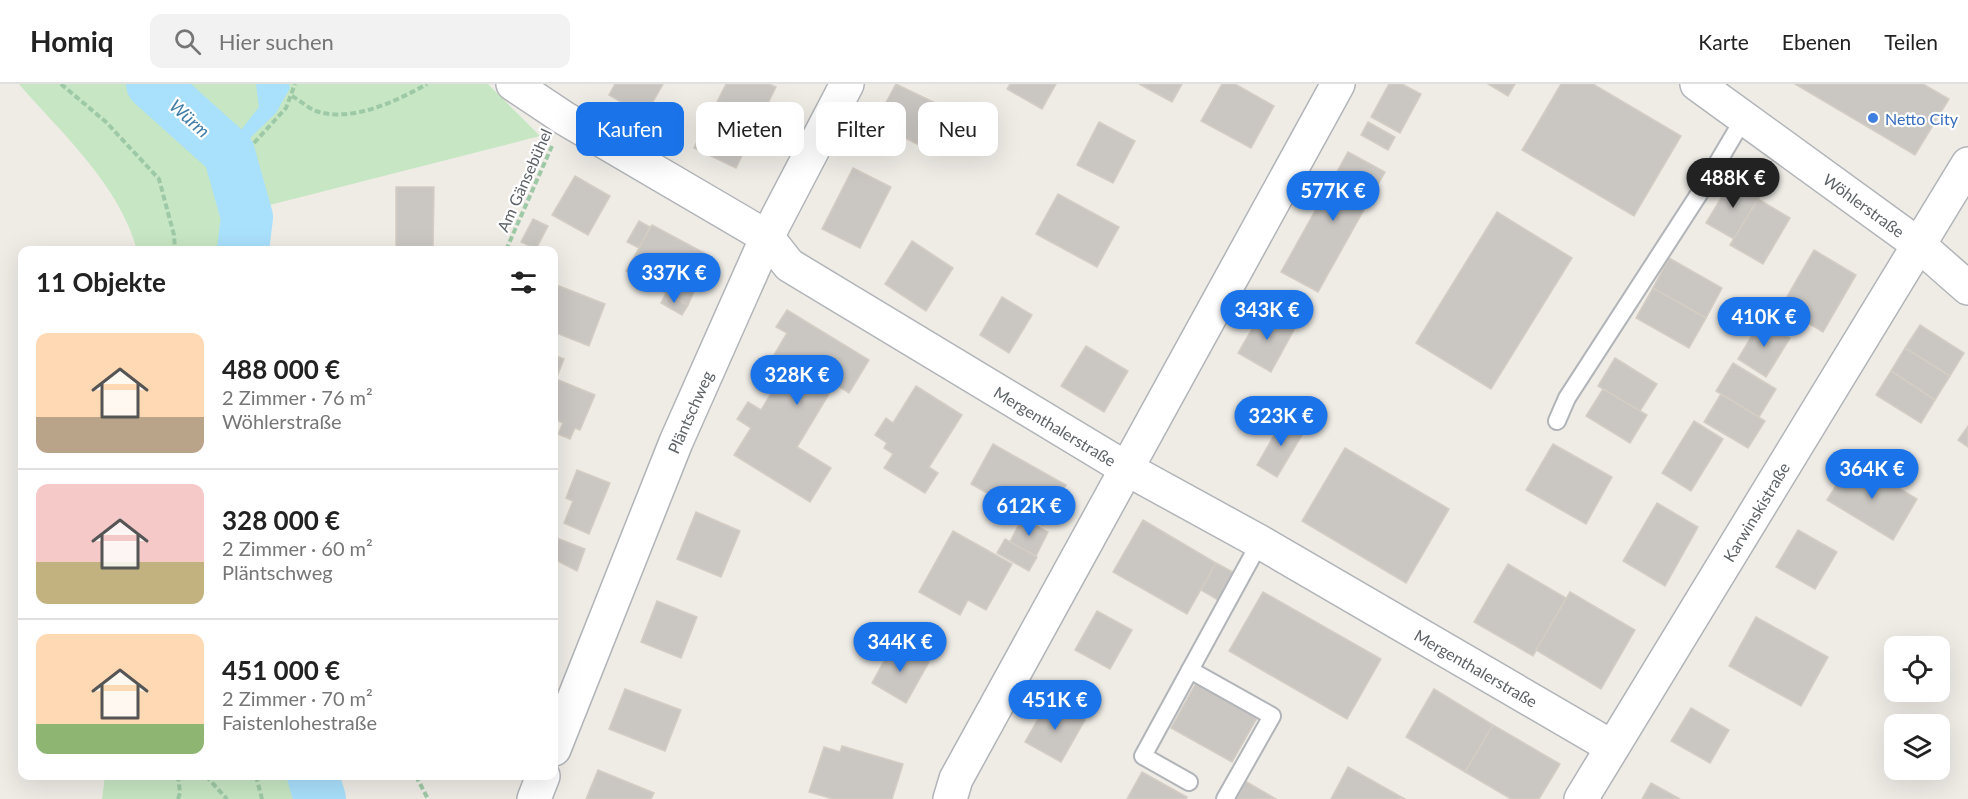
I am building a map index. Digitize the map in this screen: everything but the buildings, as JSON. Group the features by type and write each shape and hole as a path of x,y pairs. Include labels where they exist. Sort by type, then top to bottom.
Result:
{"street":[{"name":"Mergenthalerstraße","path":"513,84 564,118 767,237 789,265 1127,469 1260,542 1612,747"},
{"name":"Pläntschweg","path":"558,739 676,442 767,237 847,84"},
{"path":"950,799 956,779 1338,84"},
{"name":"Wöhlerstraße","path":"1697,84 1919,245 1968,288"},
{"name":"Karwinskistraße","path":"1581,799 1968,164"},
{"path":"534,799 541,780"}],"lane":[{"path":"1557,421 1567,398 1699,194 1744,118"},
{"path":"1189,782 1143,756 1260,542"},
{"path":"1190,670 1272,716 1225,799"}],"path":[{"path":"61,84 106,122 159,179 174,235 175,246"},
{"path":"254,143 286,108 295,84"},
{"path":"292,96 315,111 337,114 367,110 427,84"},
{"name":"Am Gänsebühel","path":"508,246 564,118"},
{"path":"178,780 180,793 178,799"},
{"path":"210,780 227,799"},
{"path":"257,780 261,799"},
{"path":"418,780 428,799"}],"green space":[{"path":"19,84 488,84 540,136 250,210 246,246 136,246 129,226 117,203 70,141"},
{"path":"104,780 318,780 322,799 102,799"}],"water":[{"path":"256,84 289,84 290,88 276,113 250,138 241,155 231,143 259,107"}],"waterway":[{"name":"Würm","path":"152,84 229,153 247,217 243,246"},
{"name":"Würm","path":"229,153 242,139"},
{"name":"Würm","path":"314,780 320,799"}],"place":[{"name":"Netto City","path":"1873,118"}]}
